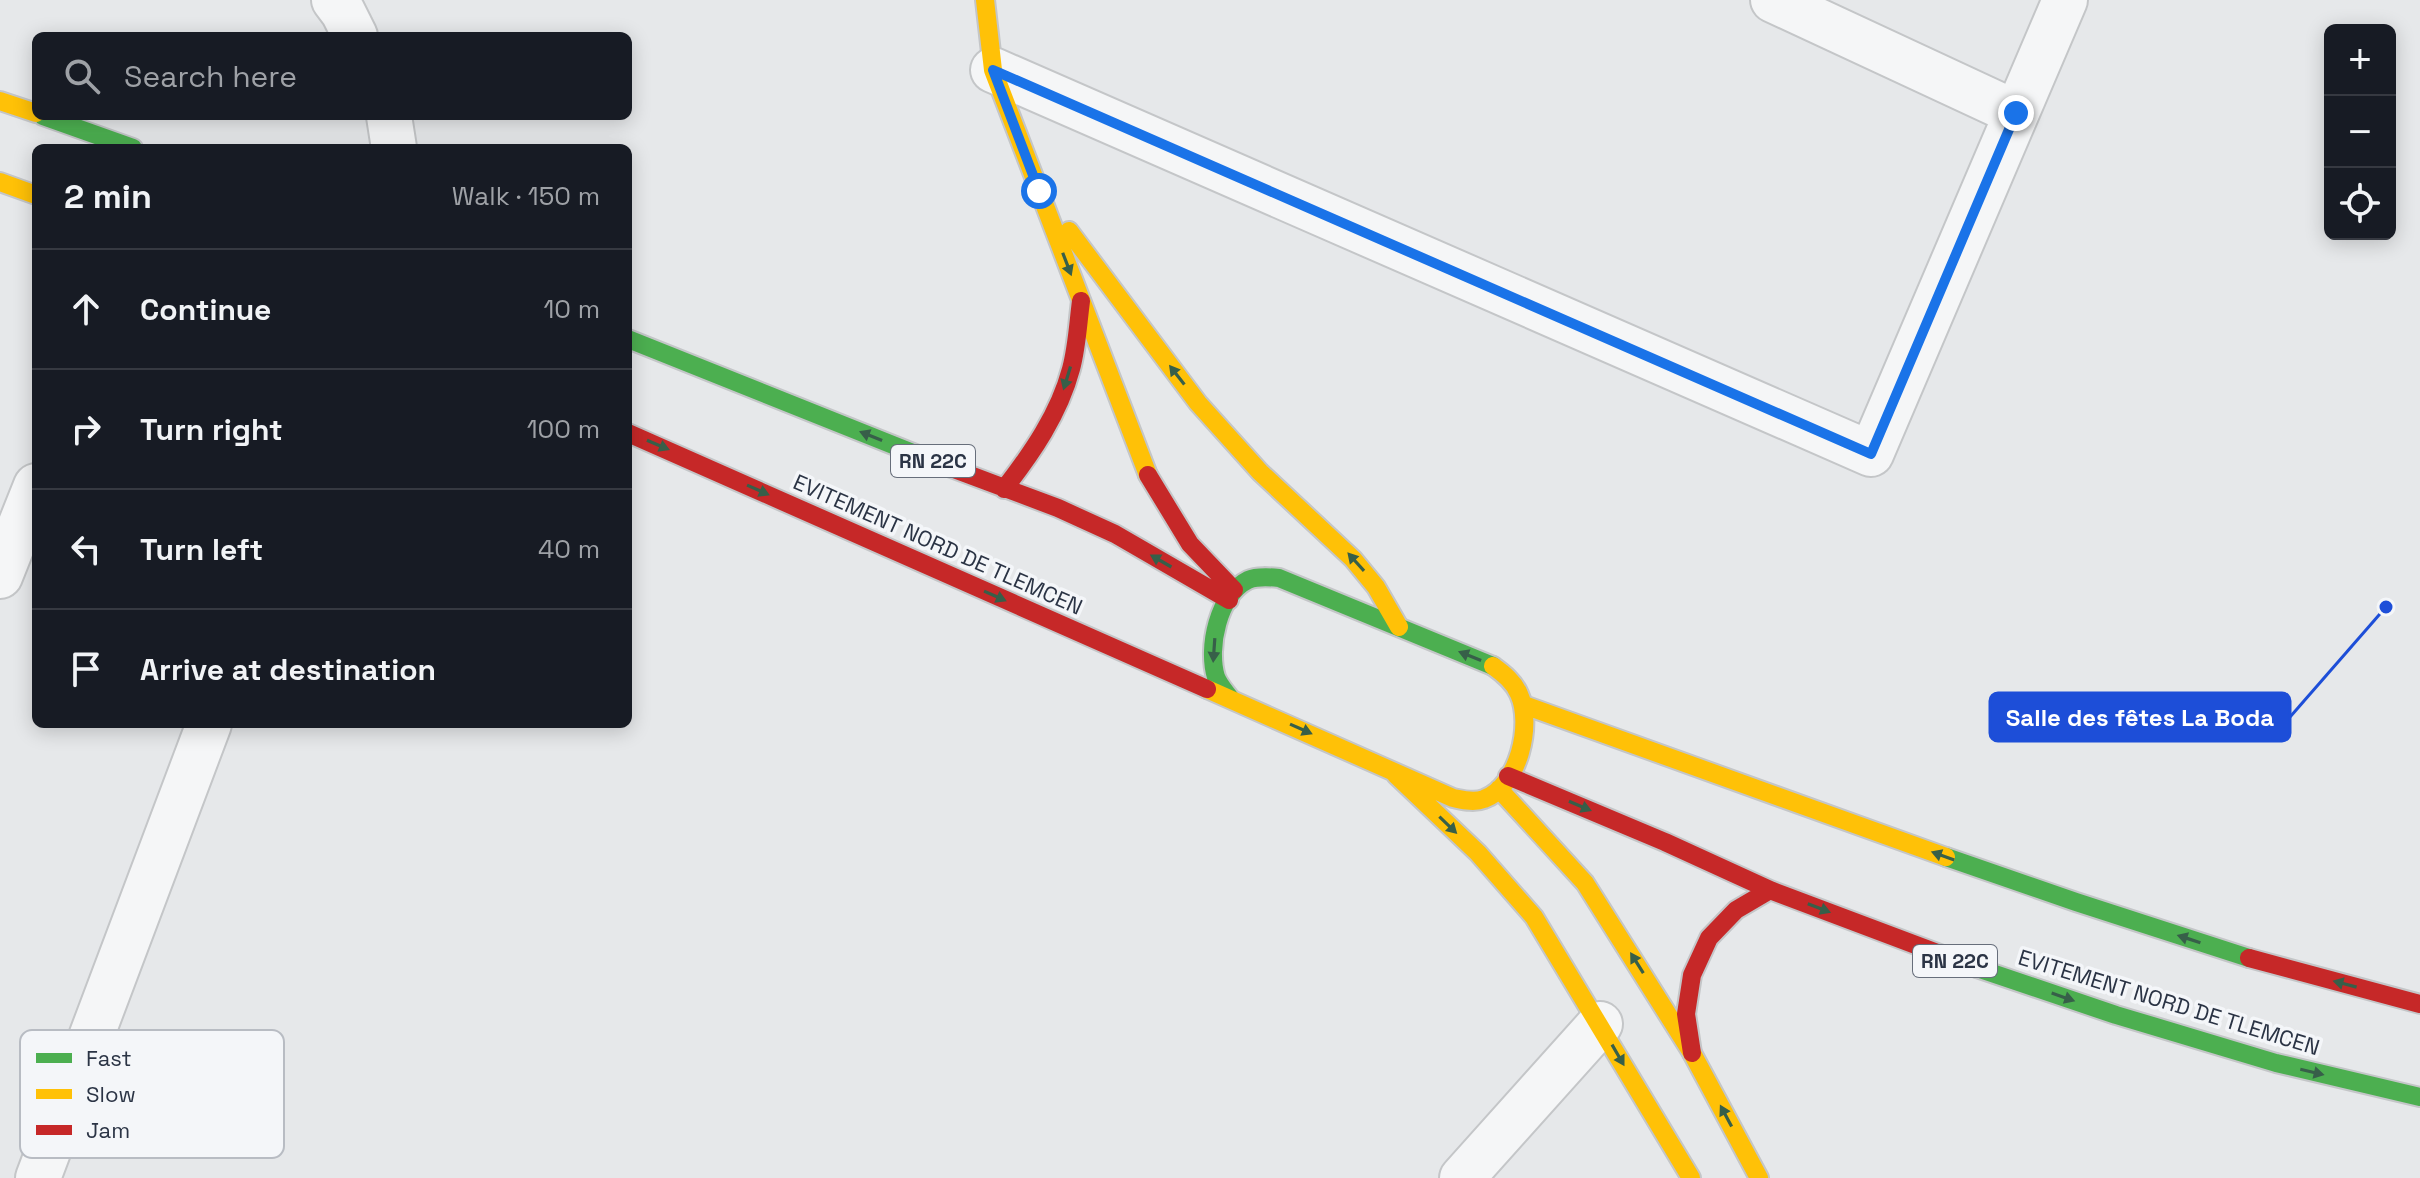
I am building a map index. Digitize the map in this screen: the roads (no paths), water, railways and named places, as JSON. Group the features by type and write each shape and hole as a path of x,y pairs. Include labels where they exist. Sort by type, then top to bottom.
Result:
{"main road":[{"path":"985,0 993,70 1147,473 1190,544 1232,595"},
{"path":"0,101 32,112"},
{"path":"54,120 122,144"},
{"path":"0,182 32,194"},
{"path":"1039,191 1197,400 1272,485 1338,542 1370,578 1399,627"},
{"path":"1004,489 1036,447 1060,402 1075,353 1081,301"},
{"name":"RN 22C","path":"632,341 1058,508 1232,595"},
{"name":"EVITEMENT NORD DE TLEMCEN","path":"632,435 1453,798 1480,801 1489,797 1503,782 1665,842 1770,890 1946,957 2116,1015 2276,1063 2420,1097"},
{"path":"1230,698 1216,680 1211,654 1217,628 1232,595 1246,581 1261,577 1279,578 1486,662 1505,674 1518,690 1524,705 1526,734 1517,760 1503,782 1585,883 1613,925 1692,1053 1759,1178"},
{"path":"1524,705 2022,884 2263,963 2420,1004"},
{"path":"1392,771 1478,853 1534,917 1691,1178"},
{"path":"1692,1053 1686,1014 1692,975 1709,938 1736,910 1770,890"}],"street":[{"path":"334,0 353,32"},
{"path":"1773,0 2016,113"},
{"path":"993,70 1871,454 2065,0"},
{"path":"390,120 393,144"},
{"path":"0,576 32,496"},
{"path":"94,1030 207,728"},
{"path":"1462,1178 1600,1024"},
{"path":"38,1178 46,1158"}],"place":[{"name":"Salle des fêtes La Boda","path":"2386,607"}]}
